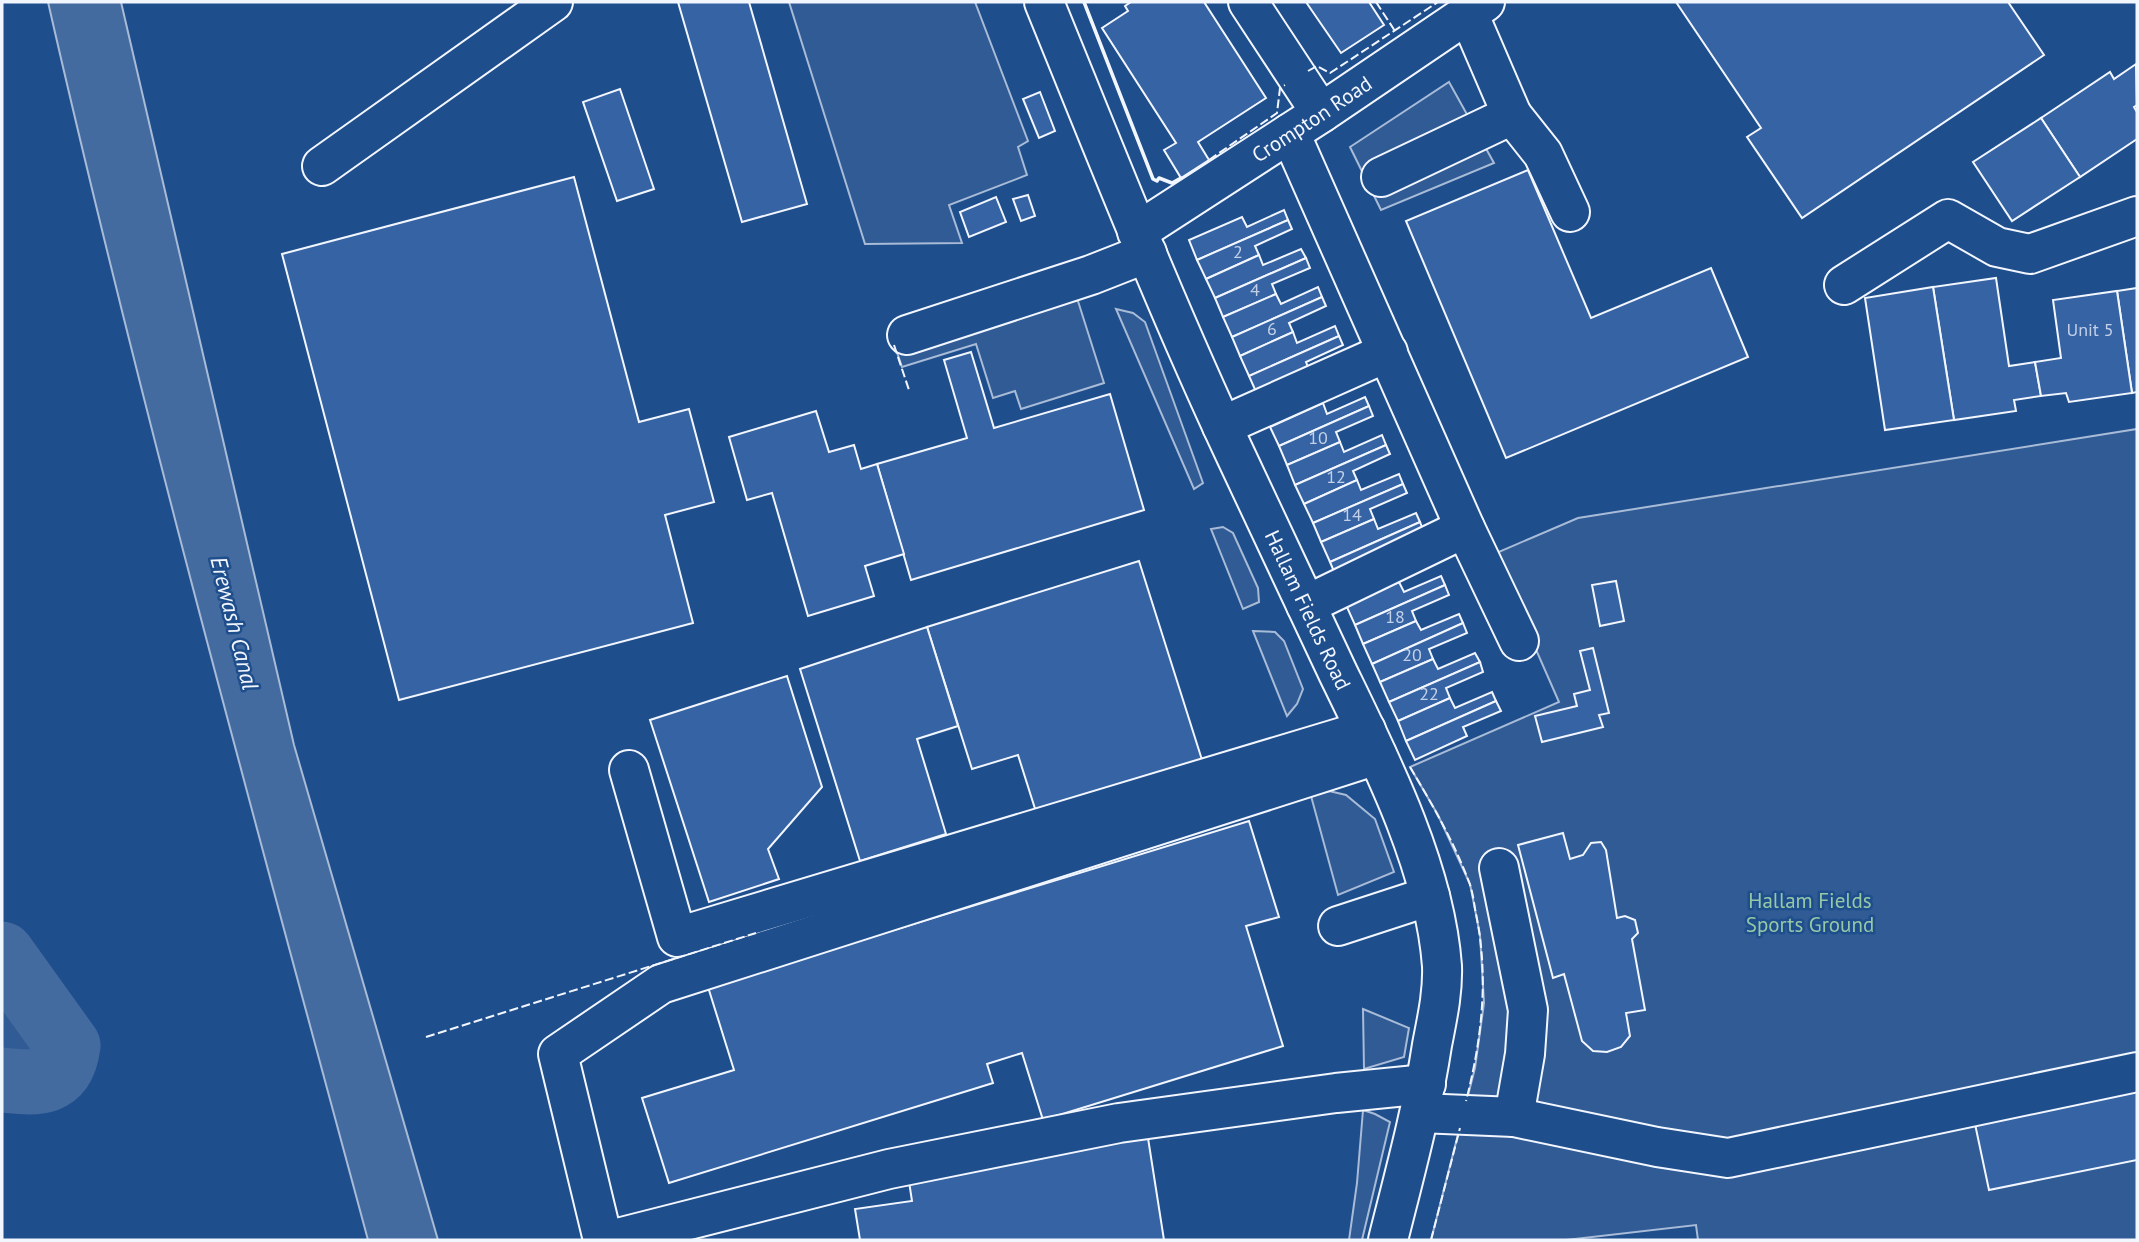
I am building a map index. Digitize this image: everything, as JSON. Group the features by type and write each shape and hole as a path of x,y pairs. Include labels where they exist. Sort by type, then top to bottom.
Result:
{"street":[{"path":"322,166 553,2"},
{"name":"Hallam Fields Road","path":"1044,2 1142,242 1222,426 1372,743 1409,831 1430,896 1442,971 1440,1001 1423,1098 1388,1240"},
{"path":"1248,2 1305,123 1388,352 1465,528 1519,641"},
{"path":"1476,7 1512,115 1544,154 1570,212"},
{"name":"Crompton Road","path":"907,335 1091,275 1142,242 1305,123 1476,7"},
{"path":"1381,177 1512,115"},
{"path":"1844,285 1948,219 1997,247 2030,254 2137,216"},
{"path":"1222,426 1388,352"},
{"path":"1306,605 1465,528"},
{"path":"629,770 677,937 1372,743"},
{"path":"603,1240 558,1054 662,984 1372,743"},
{"path":"1499,868 1528,1010 1525,1054 1514,1117"},
{"path":"1338,926 1430,896"},
{"path":"610,1240 889,1169 1119,1123 1336,1093 1423,1098 1657,1147 1728,1158 2137,1072"}],"shaded area":[{"path":"789,2 975,2 1028,141 1018,147 1027,175 949,205 962,243 865,244"},
{"path":"1449,82 1494,163 1381,210 1350,147"},
{"path":"1077,298 1104,383 1021,409 1015,391 993,398 976,344 902,367 889,329"},
{"path":"1116,309 1133,313 1145,322 1203,483 1194,489"},
{"name":"Hallam Fields Sports Ground","path":"2137,429 2137,1240 1698,1240 1696,1225 1566,1240 1431,1240 1475,1068 1484,1003 1480,935 1470,884 1438,815 1410,767 1559,702 1494,554 1578,518"},
{"path":"1223,527 1233,533 1258,588 1259,602 1243,609 1211,529"},
{"path":"1253,631 1275,632 1284,641 1303,689 1297,704 1287,716"},
{"path":"1329,791 1346,795 1375,819 1394,872 1338,895 1311,796"},
{"path":"2,979 35,1022 47,1051 46,1062 28,1070 2,1068"},
{"path":"1363,1009 1409,1028 1404,1057 1364,1069"},
{"path":"1363,1110 1390,1122 1362,1240 1349,1240 1357,1183"}],"water":[{"name":"Erewash Canal","path":"48,2 121,2 294,745 438,1240 368,1240 162,468 84,158"}],"building":[{"path":"678,2 749,2 807,204 742,222"},
{"path":"1131,2 1204,2 1266,98 1198,142 1209,160 1181,178 1164,150 1176,143 1102,28 1128,11 1125,6"},
{"path":"1306,2 1369,2 1384,25 1341,53"},
{"path":"1676,2 2008,2 2044,55 1802,218 1747,137 1761,128"},
{"path":"2136,64 2137,105 2134,107 2137,112 2137,139 2080,177 2041,118 2110,72 2114,79"},
{"path":"620,89 654,189 617,201 583,102"},
{"path":"1040,92 1055,131 1039,138 1023,99"},
{"path":"2041,118 2080,177 2012,221 1973,162"},
{"path":"1528,170 1591,318 1711,268 1748,357 1506,458 1406,221"},
{"path":"574,177 639,422 689,409 714,502 665,515 693,623 399,700 282,254"},
{"path":"1028,195 1035,216 1021,221 1013,199"},
{"path":"996,197 1006,222 969,237 960,212"},
{"path":"1284,210 1288,220 1197,260 1189,240 1242,217 1247,227"},
{"path":"1288,220 1292,229 1255,246 1259,255 1206,279 1197,260"},
{"path":"1301,249 1306,258 1215,298 1206,279 1259,255 1263,265"},
{"path":"1306,258 1310,268 1272,284 1276,294 1223,317 1215,298"},
{"path":"1996,278 2009,366 2035,362 2041,396 2014,400 2016,411 1954,420 1933,287"},
{"path":"1318,287 1322,297 1232,337 1223,317 1276,294 1281,304"},
{"path":"1933,287 1954,420 1885,430 1865,298"},
{"path":"2137,288 2137,392 2132,393 2117,291"},
{"path":"2117,291 2132,393 2069,402 2066,393 2041,396 2035,362 2061,358 2053,300"},
{"path":"1322,297 1326,306 1289,323 1293,332 1240,356 1232,337"},
{"path":"1335,326 1339,336 1249,376 1240,356 1293,332 1297,343"},
{"path":"1339,336 1343,345 1306,362 1310,372 1257,394 1249,376"},
{"path":"971,352 994,428 1110,394 1144,510 911,580 877,464 967,438 944,360"},
{"path":"1365,397 1369,406 1279,446 1270,427 1323,403 1327,414"},
{"path":"1369,406 1373,416 1336,432 1340,442 1287,465 1279,446"},
{"path":"816,411 829,452 854,445 861,469 877,464 904,554 865,566 874,596 808,616 772,493 747,500 729,437"},
{"path":"1382,435 1386,445 1295,485 1287,465 1340,442 1344,452"},
{"path":"1386,445 1390,454 1353,471 1357,480 1304,504 1295,485"},
{"path":"1399,474 1403,484 1313,523 1304,504 1357,480 1361,490"},
{"path":"1403,484 1407,493 1370,509 1374,519 1321,542 1313,523"},
{"path":"1416,513 1420,522 1330,562 1321,542 1374,519 1378,529"},
{"path":"1420,522 1424,532 1338,581 1330,562"},
{"path":"1139,561 1203,763 1037,815 1018,755 972,769 927,627"},
{"path":"1441,576 1445,585 1355,625 1346,605 1399,582 1404,592"},
{"path":"1616,581 1624,621 1600,626 1592,585"},
{"path":"1445,585 1449,595 1412,611 1416,621 1363,644 1355,625"},
{"path":"1459,614 1463,623 1372,664 1363,644 1416,621 1421,630"},
{"path":"1463,623 1467,633 1429,649 1433,659 1380,682 1372,664"},
{"path":"927,627 958,726 917,739 946,834 860,861 800,669"},
{"path":"1593,648 1609,713 1599,715 1603,727 1542,742 1535,716 1577,706 1574,694 1590,690 1580,651"},
{"path":"1475,653 1480,662 1389,702 1380,682 1433,659 1438,669"},
{"path":"1480,662 1483,672 1446,688 1450,698 1398,721 1389,702"},
{"path":"787,676 822,787 768,849 779,879 709,902 650,720"},
{"path":"1492,692 1496,701 1406,741 1398,721 1450,698 1455,708"},
{"path":"1496,701 1501,711 1463,727 1467,736 1415,760 1406,741"},
{"path":"1249,821 1279,917 1246,926 1283,1046 1043,1120 1022,1053 987,1064 993,1083 669,1183 642,1098 734,1070 708,987"},
{"path":"1563,833 1570,859 1583,855 1591,843 1601,842 1606,850 1617,918 1625,916 1635,920 1638,933 1632,939 1645,1010 1626,1013 1630,1036 1621,1047 1607,1052 1593,1051 1582,1041 1564,974 1553,978 1518,845"},
{"path":"2137,1090 2137,1160 1989,1190 1975,1124"},
{"path":"1148,1138 1164,1240 860,1240 855,1209 912,1201 908,1175"}],"waterway":[{"path":"2,954 68,1046 65,1060 53,1076 36,1082 2,1080"}],"fence":[{"path":"1376,2 1395,31"},
{"path":"1308,71 1317,66 1330,73 1438,2"},
{"path":"1209,160 1277,113 1280,88 1285,85"},
{"path":"894,345 909,390"},
{"path":"1410,767 1442,823 1472,890 1480,938 1483,985 1480,1031 1466,1101"},
{"path":"426,1037 756,933"},
{"path":"1431,1240 1460,1128"}],"wall":[{"path":"1084,2 1153,179 1157,181 1159,178 1172,183 1181,178"}]}
